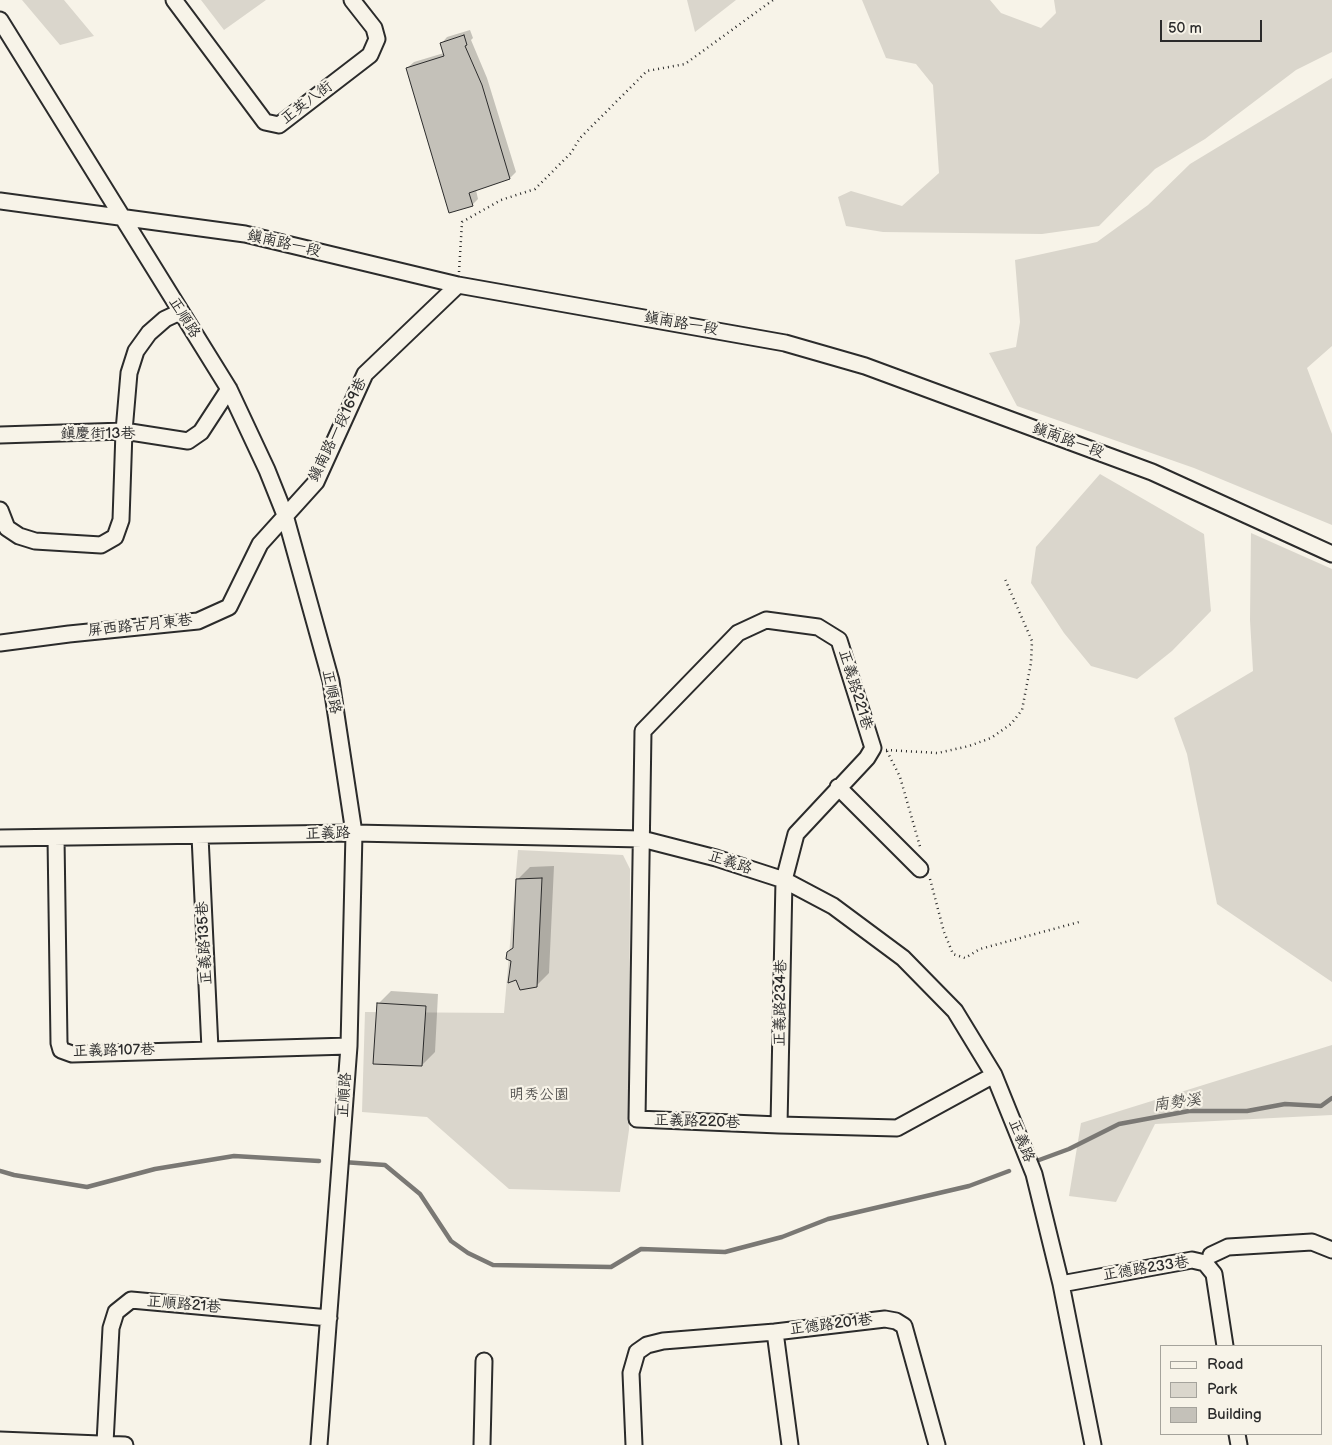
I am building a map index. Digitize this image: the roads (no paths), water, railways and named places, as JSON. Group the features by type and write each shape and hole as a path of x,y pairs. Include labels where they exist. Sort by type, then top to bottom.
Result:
{"street":[{"name":"正英八街","path":"174,0 265,122 279,125 370,55 376,39 374,28 352,0"},
{"name":"正順路","path":"0,20 121,218 229,389 267,470 285,515 331,681 354,833 349,1046 319,1445"},
{"name":"鎮南路一段","path":"0,201 245,234 458,285 785,343 865,366 1152,472 1332,554"},
{"name":"鎮南路一段169巷","path":"285,515 316,482 365,374 458,285"},
{"path":"0,510 7,528 19,536 35,542 101,544 115,537 121,520 124,431 129,373 136,351 149,333 165,320 180,312"},
{"name":"鎮慶街13巷","path":"0,435 124,431 188,441 201,432 229,389"},
{"name":"屏西路古月東巷","path":"0,643 198,621 205,618 229,607 260,544 285,515"},
{"name":"正義路221巷","path":"642,839 643,731 738,633 766,620 818,627 839,640 880,749 867,758 838,787 796,834 784,880"},
{"path":"838,787 925,873"},
{"name":"正義路","path":"0,838 354,833 642,839 716,858 784,880 833,906 903,958 955,1011 994,1075 1034,1174 1061,1284 1093,1445"},
{"name":"正義路135巷","path":"200,836 210,1049"},
{"name":"正義路107巷","path":"56,838 58,1043 61,1050 72,1054 349,1046"},
{"name":"正義路220巷","path":"642,839 637,1119 897,1128 994,1075"},
{"name":"正義路234巷","path":"778,1125 784,880"},
{"path":"1211,1255 1228,1246 1312,1242 1332,1250"},
{"name":"正德路233巷","path":"1061,1284 1192,1260 1205,1263 1214,1274 1225,1345"},
{"name":"正順路21巷","path":"105,1443 111,1328 116,1312 131,1300 329,1318"},
{"name":"正德路201巷","path":"634,1445 631,1373 637,1352 647,1345 663,1341 775,1332 885,1319 896,1321 904,1326 937,1445"},
{"path":"775,1332 790,1445"},
{"path":"482,1445 484,1361"},
{"path":"0,1440 125,1445"}],"waterway":[{"name":"南勢溪","path":"1031,1163 1069,1149 1119,1124 1189,1111 1247,1111 1285,1104 1321,1106 1332,1098"},
{"path":"0,1171 87,1187 155,1169 234,1156 319,1161"},
{"path":"343,1162 385,1165 420,1194 451,1241 468,1253 493,1265 611,1267 641,1249 725,1252 782,1237 828,1219 969,1186 1009,1171"}],"park label":[{"name":"明秀公園","path":"539,1095"}]}
